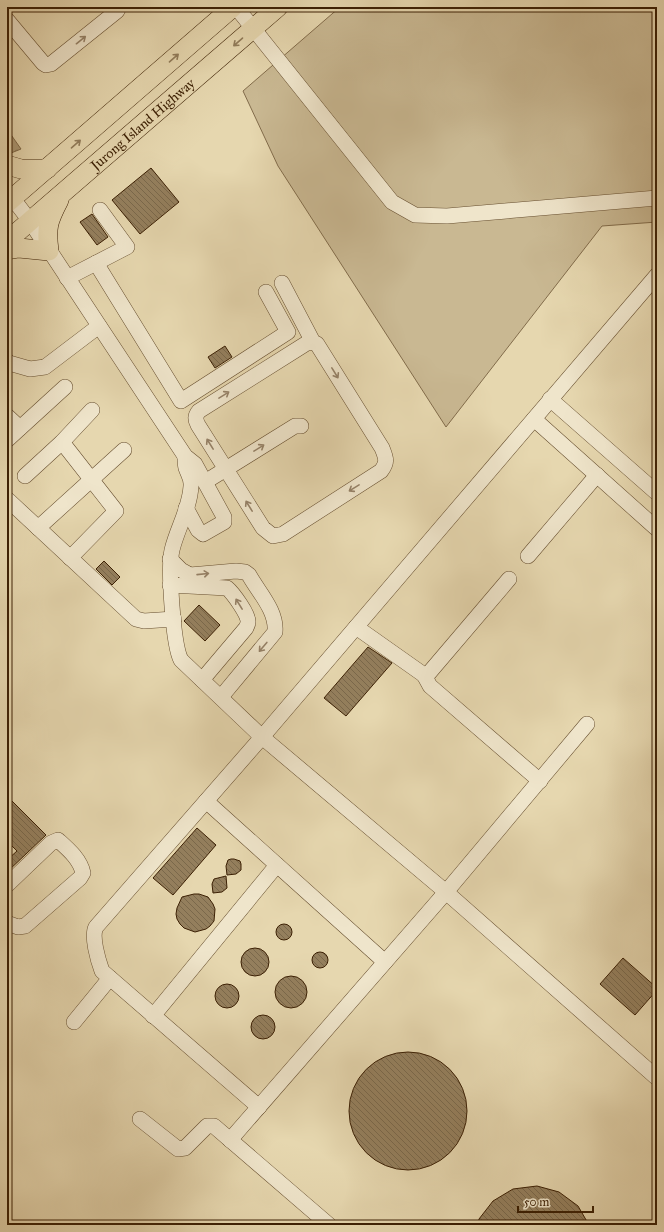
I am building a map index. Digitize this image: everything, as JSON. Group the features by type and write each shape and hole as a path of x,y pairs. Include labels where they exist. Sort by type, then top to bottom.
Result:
{"main road":[{"name":"Jurong Island Highway","path":"9,198 46,169 235,7"},
{"name":"Jurong Island Highway","path":"7,241 278,7"},
{"path":"7,166 21,169 46,169"},
{"path":"7,250 19,248 50,251 47,226 62,193"}],"street":[{"path":"7,20 46,65 51,64 117,11 119,7"},
{"path":"235,7 392,202 415,215 447,216 657,198"},
{"path":"9,198 30,221 185,456 194,464 224,517 224,522 203,534 198,530 186,508"},
{"path":"68,278 127,246 100,210"},
{"path":"96,263 181,401 288,332 266,292"},
{"path":"259,1107 110,978 101,968 94,931 657,275"},
{"path":"282,283 313,342 317,344 382,448 386,458 386,466 382,471 283,534 273,536 263,528 198,425 196,415 199,411 307,343 313,342"},
{"path":"7,361 30,370 45,367 99,326"},
{"path":"7,440 65,387"},
{"path":"550,399 657,493"},
{"path":"25,476 62,442 92,410"},
{"path":"7,416 20,428"},
{"path":"534,419 657,529"},
{"path":"205,482 295,426 301,426"},
{"path":"62,442 116,511 70,558"},
{"path":"38,528 124,450"},
{"path":"185,456 186,468 192,484 170,559 170,585 177,649 181,660 262,737 446,892 657,1078"},
{"path":"528,556 597,476"},
{"path":"7,498 136,619 144,621 174,619"},
{"path":"170,559 181,570 190,575 236,571 245,572 249,575 272,615 275,632 221,697"},
{"path":"424,675 429,673 509,579"},
{"path":"170,585 227,588 231,591 247,616 248,622 246,628 202,680"},
{"path":"356,627 424,675 430,686 540,781"},
{"path":"230,1140 446,892 587,724"},
{"path":"206,801 385,962"},
{"path":"7,885 51,843 58,840 70,851 81,866 83,873 80,878 25,926 18,927 7,923"},
{"path":"153,1016 277,865"},
{"path":"74,1022 110,978"},
{"path":"140,1118 178,1150 184,1148 210,1125 214,1126 329,1225"}],"shaded area":[{"path":"340,7 657,7 657,222 602,226 446,427 278,166 243,91"}],"water":[{"path":"7,129 21,149 11,153 7,147"}],"building":[{"path":"151,168 179,202 140,234 112,200"},
{"path":"92,214 108,237 97,245 80,222"},
{"path":"225,346 232,357 215,368 208,357"},
{"path":"104,561 120,577 112,585 96,569"},
{"path":"199,605 220,625 205,641 184,621"},
{"path":"368,647 392,663 346,716 324,698"},
{"path":"7,796 46,835 7,872 7,860 17,851 7,841"},
{"path":"197,828 216,845 173,895 153,878"},
{"path":"231,859 240,861 241,870 236,874 227,875 226,866 228,860"},
{"path":"226,876 227,888 222,892 213,893 212,884 214,879"},
{"path":"194,894 208,897 215,909 214,921 210,926 206,929 195,932 184,928 177,919 176,914 182,897"},
{"path":"284,924 291,929 292,932 287,939 284,940 277,935 276,932 281,925"},
{"path":"255,948 265,952 269,962 265,972 255,976 245,972 241,962 245,952"},
{"path":"320,952 327,957 328,960 323,967 320,968 313,963 312,960 317,953"},
{"path":"623,958 657,988 657,990 635,1015 600,984"},
{"path":"288,976 294,976 304,983 307,992 306,998 300,1005 294,1008 288,1008 278,1001 275,995 275,989 282,979"},
{"path":"227,984 236,987 239,996 236,1005 227,1008 218,1005 215,996 218,987"},
{"path":"263,1015 272,1018 275,1027 272,1036 263,1039 254,1036 251,1027 254,1018"},
{"path":"408,1052 420,1053 431,1057 450,1069 462,1088 466,1099 466,1123 462,1134 450,1153 431,1165 420,1169 408,1170 396,1169 385,1165 366,1153 354,1134 350,1123 349,1111 350,1099 354,1088 366,1069 385,1057 396,1053"},
{"path":"537,1186 559,1192 578,1206 589,1225 478,1225 479,1219 493,1201 513,1189"}]}
